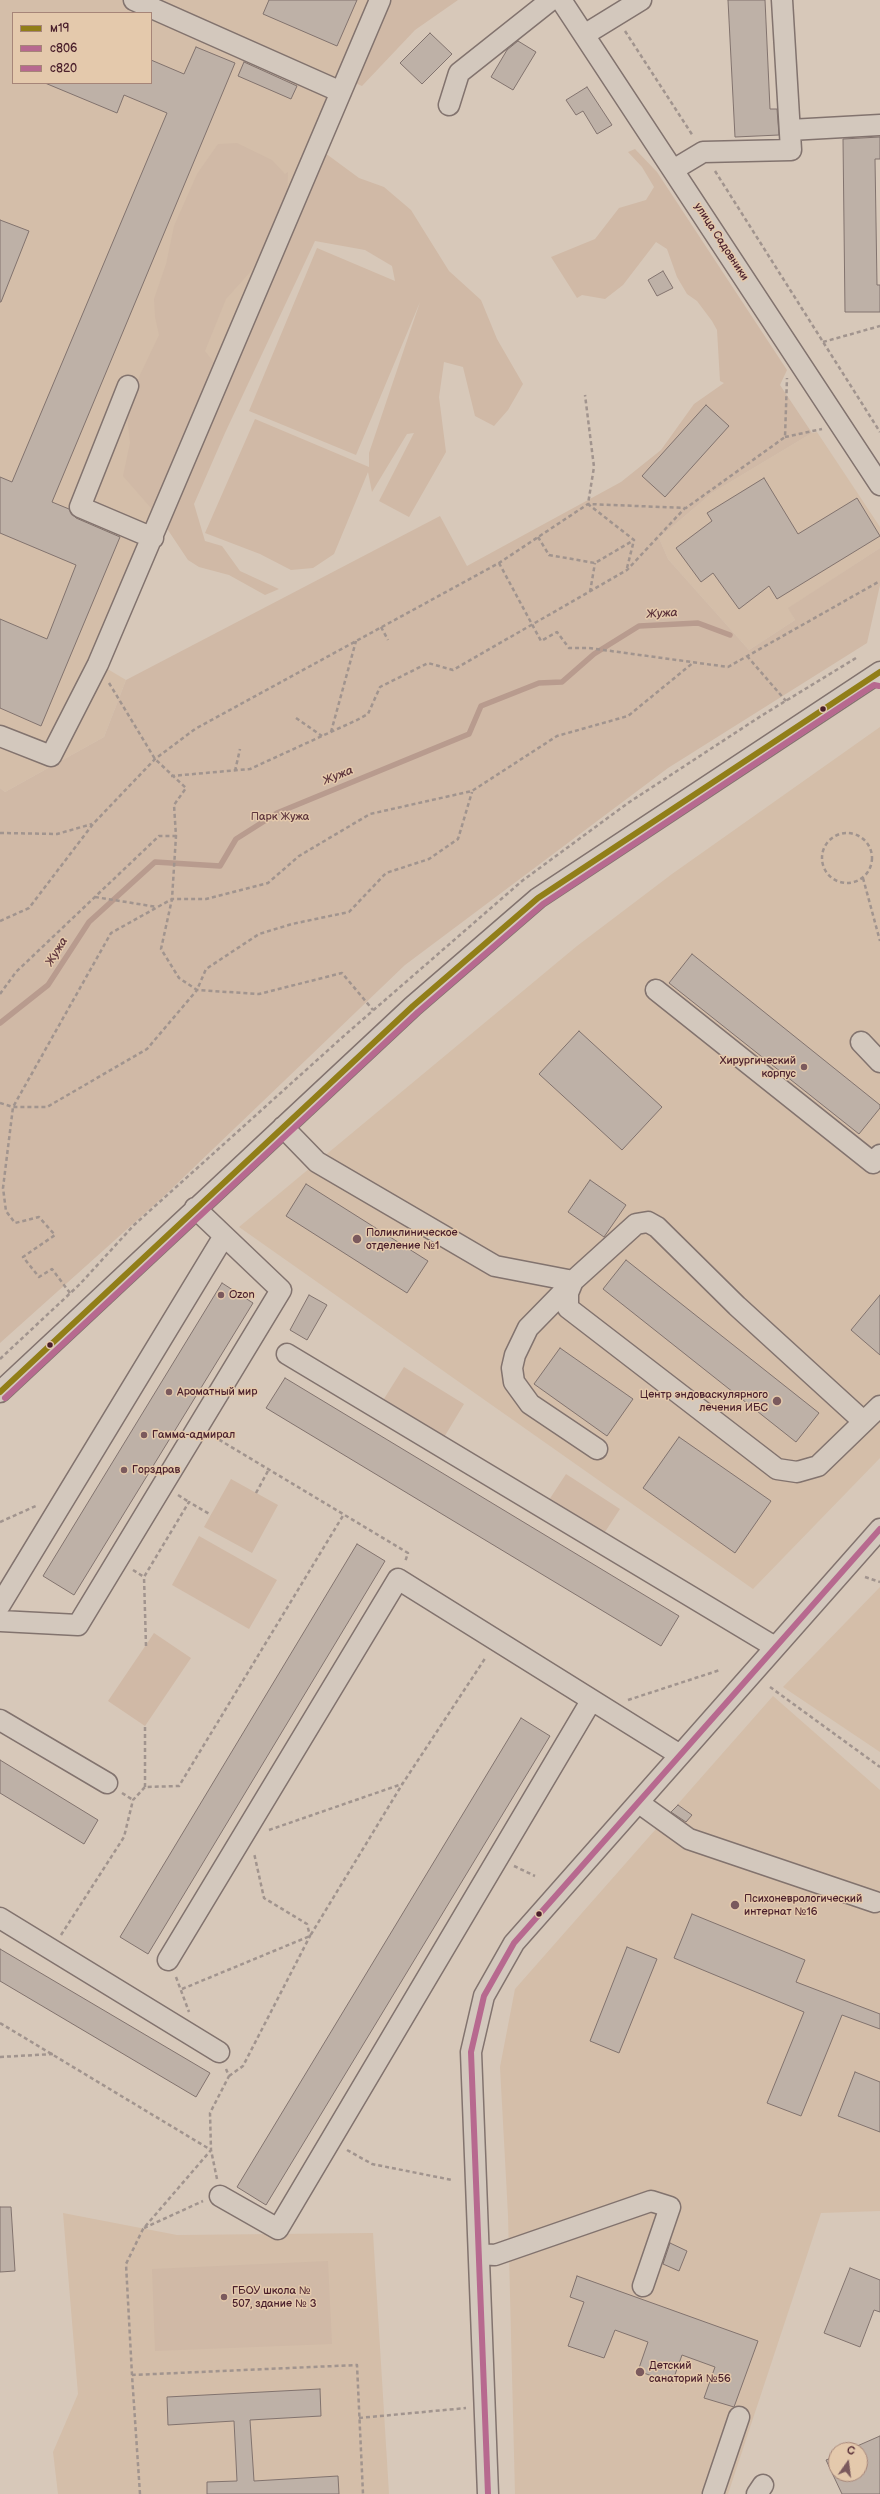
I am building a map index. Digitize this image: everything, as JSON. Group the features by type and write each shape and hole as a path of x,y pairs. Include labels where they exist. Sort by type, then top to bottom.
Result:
{"street":[{"path":"134,0 341,92"},
{"path":"0,736 51,756 98,664 153,538 380,0"},
{"path":"449,105 459,72 551,0"},
{"name":"улица Садовники","path":"561,0 880,485"},
{"path":"584,35 641,0"},
{"path":"673,170 703,152 791,150 782,0"},
{"path":"790,130 880,125"},
{"path":"128,386 80,508 153,538"},
{"path":"0,1392 195,1208 413,1006 538,898 878,673"},
{"path":"656,990 873,1163 880,1155"},
{"path":"861,1042 880,1062"},
{"path":"283,1127 317,1162 495,1266 573,1281"},
{"path":"0,1621 78,1625 281,1290 195,1208"},
{"path":"597,1449 530,1404 514,1382 512,1368 515,1355 528,1328 573,1281 636,1224 648,1222 657,1227 737,1306 863,1421"},
{"path":"0,1605 224,1236"},
{"path":"573,1281 568,1293 568,1308 777,1470 797,1472 818,1466 880,1406"},
{"path":"287,1354 776,1646"},
{"path":"488,2494 471,2052 484,1996 514,1943 639,1804 680,1755 880,1529"},
{"path":"168,1960 398,1579 680,1755"},
{"path":"220,2196 278,2229 592,1701"},
{"path":"0,1720 107,1783"},
{"path":"639,1804 689,1839 875,1902"},
{"path":"0,1918 219,2052"},
{"path":"479,2254 495,2255 651,2201 670,2207 643,2286"},
{"path":"713,2494 739,2417"}],"path":[{"path":"615,16 880,432"},
{"path":"823,342 880,326"},
{"path":"785,437 787,370"},
{"path":"585,395 594,467 588,504"},
{"path":"171,776 250,770 368,714 380,687 428,663 453,670 532,626 627,570 686,508 785,437 824,429"},
{"path":"0,921 29,908 93,824 155,759 195,729 499,563 588,504 686,508"},
{"path":"588,504 634,540"},
{"path":"538,537 549,555 595,563 634,540"},
{"path":"627,570 634,540"},
{"path":"499,563 541,641 557,632 569,648 588,648 622,652 728,667 880,581"},
{"path":"590,592 595,563"},
{"path":"381,627 388,640"},
{"path":"331,732 356,641"},
{"path":"747,656 786,701"},
{"path":"70,1293 52,1269 39,1277 23,1257 55,1235 38,1217 15,1223 6,1211 3,1188 13,1107 111,933 172,899 206,899 268,883 299,856 370,814 472,791 557,736 628,716 694,662"},
{"path":"98,664 155,759 171,776 186,788 174,804 176,836 172,899 161,949 180,978 197,990 259,994 342,973 373,1010"},
{"path":"296,718 322,736"},
{"path":"235,771 240,749"},
{"path":"0,1103 13,1107 47,1107 147,1049 197,990 206,969 259,934 292,924 349,912 386,873 429,859 458,839 472,791"},
{"path":"0,833 57,834 93,824"},
{"path":"863,878 847,884 832,879 822,865 822,853 828,842 842,834 858,836 865,841 869,848 871,864 863,878 880,942"},
{"path":"0,994 16,972 159,836 176,836"},
{"path":"95,897 157,908"},
{"path":"216,1438 408,1553 398,1579"},
{"path":"256,1493 269,1469"},
{"path":"146,1646 144,1577 189,1502 211,1515"},
{"path":"0,1522 41,1504"},
{"path":"145,1787 179,1786 344,1514"},
{"path":"866,1577 880,1582"},
{"path":"220,2196 211,2150 210,2113 229,2076 243,2066 310,1936 403,1783 496,1641"},
{"path":"592,1701 627,1701 720,1670"},
{"path":"770,1687 880,1767"},
{"path":"69,1922 124,1837 133,1800 145,1787 145,1726"},
{"path":"265,1831 403,1783"},
{"path":"254,1851 264,1898 307,1924 310,1936"},
{"path":"182,1989 310,1936"},
{"path":"168,1960 182,1989 198,2039"},
{"path":"0,2023 211,2150"},
{"path":"219,2052 229,2076"},
{"path":"0,2057 53,2054"},
{"path":"330,2142 372,2164 452,2180"},
{"path":"140,2494 126,2264 143,2229 211,2150"},
{"path":"143,2229 199,2202"},
{"path":"132,2375 357,2365 363,2494"},
{"path":"359,2418 466,2408"}],"shaded area":[{"path":"0,0 369,0 89,658 126,680 104,737 5,792 0,788"},
{"path":"817,432 880,527 880,548 789,608 795,620 749,650 668,559 659,538 712,493 812,433"},
{"path":"880,727 880,1458 753,1589 239,1227 577,946 672,874"},
{"path":"880,1587 880,1752 783,1687"},
{"name":"Психоневрологический интернат №16","path":"773,1696 880,1790 880,2211 821,2213 728,2494 515,2494 508,2215 500,2067 515,1989"},
{"name":"ГБОУ школа № 507, здание № 3","path":"63,2213 177,2235 373,2233 389,2494 58,2494 53,2452 78,2394"}],"green space":[{"path":"387,0 458,0 415,30 362,86 353,82"},
{"path":"237,143 272,160 285,174 288,172 287,200 252,270 226,299 205,351 215,364 158,516 123,476 130,443 127,415 139,377 159,335 155,317 154,299 166,264 174,226 197,174 218,144"},
{"name":"Парк Жужа","path":"635,149 657,172 787,370 780,385 812,433 712,493 659,538 668,559 749,650 795,620 788,608 880,548 880,585 867,643 668,768 405,965 163,1197 0,1343 0,788 5,792 104,737 126,680 440,516 467,566 621,482 661,450 694,404 724,383 720,381 717,330 712,321 697,301 687,294 677,277 667,249 656,242 623,285 605,299 582,295 577,298 551,257 595,239 619,208 646,200 654,187 642,167 628,152"},
{"path":"321,150 359,178 384,187 411,210 449,271 481,300 497,339 523,384 508,410 494,426 475,416 463,367 444,362 439,397 446,452 409,517 379,501 414,433 407,434 372,492 368,472 334,554 313,568 291,570 260,554 205,533 255,419 369,467 369,453 420,302 356,455 249,411 317,248 395,281 392,266 365,250 315,241 225,433 194,504 205,541 222,546 240,571 279,589 265,595 229,575 199,567 188,560 164,524"},
{"path":"404,1367 464,1404 443,1439 382,1402"},
{"path":"566,1474 620,1509 601,1538 547,1503"},
{"path":"231,1479 278,1505 252,1553 204,1527"},
{"path":"199,1536 277,1580 249,1629 172,1585"},
{"path":"154,1633 191,1658 145,1726 108,1701"},
{"path":"328,2261 332,2344 155,2351 152,2269"}],"building":[{"path":"269,0 357,0 337,46 263,14"},
{"path":"728,0 765,0 770,109 777,109 779,135 735,137"},
{"path":"430,33 452,54 422,84 400,63"},
{"path":"518,41 536,52 513,90 491,77 507,50"},
{"path":"196,47 235,63 52,502 69,509 76,518 120,537 41,726 0,708 0,619 47,639 76,565 0,533 0,477 12,482 167,113 124,95 117,113 47,84 152,84 152,60 184,74"},
{"path":"244,62 297,86 291,99 238,76"},
{"path":"587,87 612,125 597,134 583,111 576,115 566,100"},
{"path":"880,137 880,159 875,159 877,285 880,285 880,312 845,312 843,139"},
{"path":"0,220 29,231 1,302 0,302"},
{"path":"663,271 673,288 657,296 648,280"},
{"path":"706,405 729,426 665,497 642,476"},
{"path":"764,478 798,534 857,498 880,536 777,599 769,586 739,609 713,573 701,582 676,548 712,521 707,513"},
{"name":"Хирургический корпус","path":"692,954 880,1105 880,1108 859,1134 669,983"},
{"path":"579,1031 662,1107 622,1150 539,1074"},
{"path":"590,1180 626,1205 604,1237 568,1212"},
{"name":"Поликлиническое отделение №1","path":"306,1184 428,1261 407,1293 286,1216"},
{"path":"626,1260 819,1413 796,1442 603,1289"},
{"path":"222,1283 253,1303 74,1595 43,1576"},
{"path":"309,1295 327,1305 307,1340 290,1330"},
{"path":"880,1295 880,1355 851,1330"},
{"path":"560,1348 633,1399 607,1436 534,1384"},
{"path":"285,1378 679,1616 661,1646 266,1408"},
{"path":"679,1437 771,1501 735,1553 643,1488"},
{"path":"357,1544 385,1561 148,1954 120,1937"},
{"path":"521,1718 550,1736 266,2205 237,2187"},
{"path":"0,1760 98,1820 84,1844 0,1793"},
{"path":"678,1805 692,1815 686,1822 671,1812"},
{"path":"692,1914 805,1960 796,1982 880,2014 880,2029 842,2015 801,2116 767,2103 804,2012 674,1958"},
{"path":"627,1947 657,1959 619,2053 590,2041"},
{"path":"0,1949 210,2073 196,2097 0,1981"},
{"path":"855,2072 880,2082 880,2132 838,2116"},
{"path":"0,2207 11,2207 15,2271 0,2272"},
{"path":"670,2243 687,2251 679,2271 663,2264"},
{"path":"850,2268 880,2280 880,2312 874,2310 860,2347 824,2333"},
{"path":"577,2276 758,2341 734,2407 704,2398 715,2367 682,2355 672,2383 638,2371 648,2342 615,2330 604,2358 568,2346 584,2302 570,2297"},
{"path":"320,2389 321,2416 250,2420 254,2481 338,2476 339,2494 207,2494 207,2482 237,2481 234,2421 168,2425 167,2397"},
{"path":"880,2436 880,2494 842,2494 836,2482 868,2482 868,2442 866,2442"}],"waterway":[{"name":"Жужа","path":"0,1023 48,985 89,922 155,862 220,866 236,839 277,813 469,734 481,706 539,683 562,682 594,654 639,626 698,623 730,635"}],"transit line":[{"name":"м19","path":"0,1392 413,1006 538,898 880,672"},
{"name":"с806","path":"5,1398 418,1012 543,904 860,694 874,685 879,686"},
{"name":"с820","path":"488,2494 471,2052 484,1996 514,1943 880,1529"}],"place":[{"name":"Хирургический корпус","path":"804,1067"},
{"name":"Поликлиническое отделение №1","path":"357,1239"},
{"name":"Ozon","path":"221,1295"},
{"name":"Ароматный мир","path":"169,1392"},
{"name":"Центр эндоваскулярного лечения ИБС","path":"777,1401"},
{"name":"Гамма-адмирал","path":"144,1435"},
{"name":"Горздрав","path":"124,1470"},
{"name":"Психоневрологический интернат №16","path":"735,1905"},
{"name":"ГБОУ школа № 507, здание № 3","path":"224,2297"},
{"name":"Детский санаторий №56","path":"640,2372"}]}
